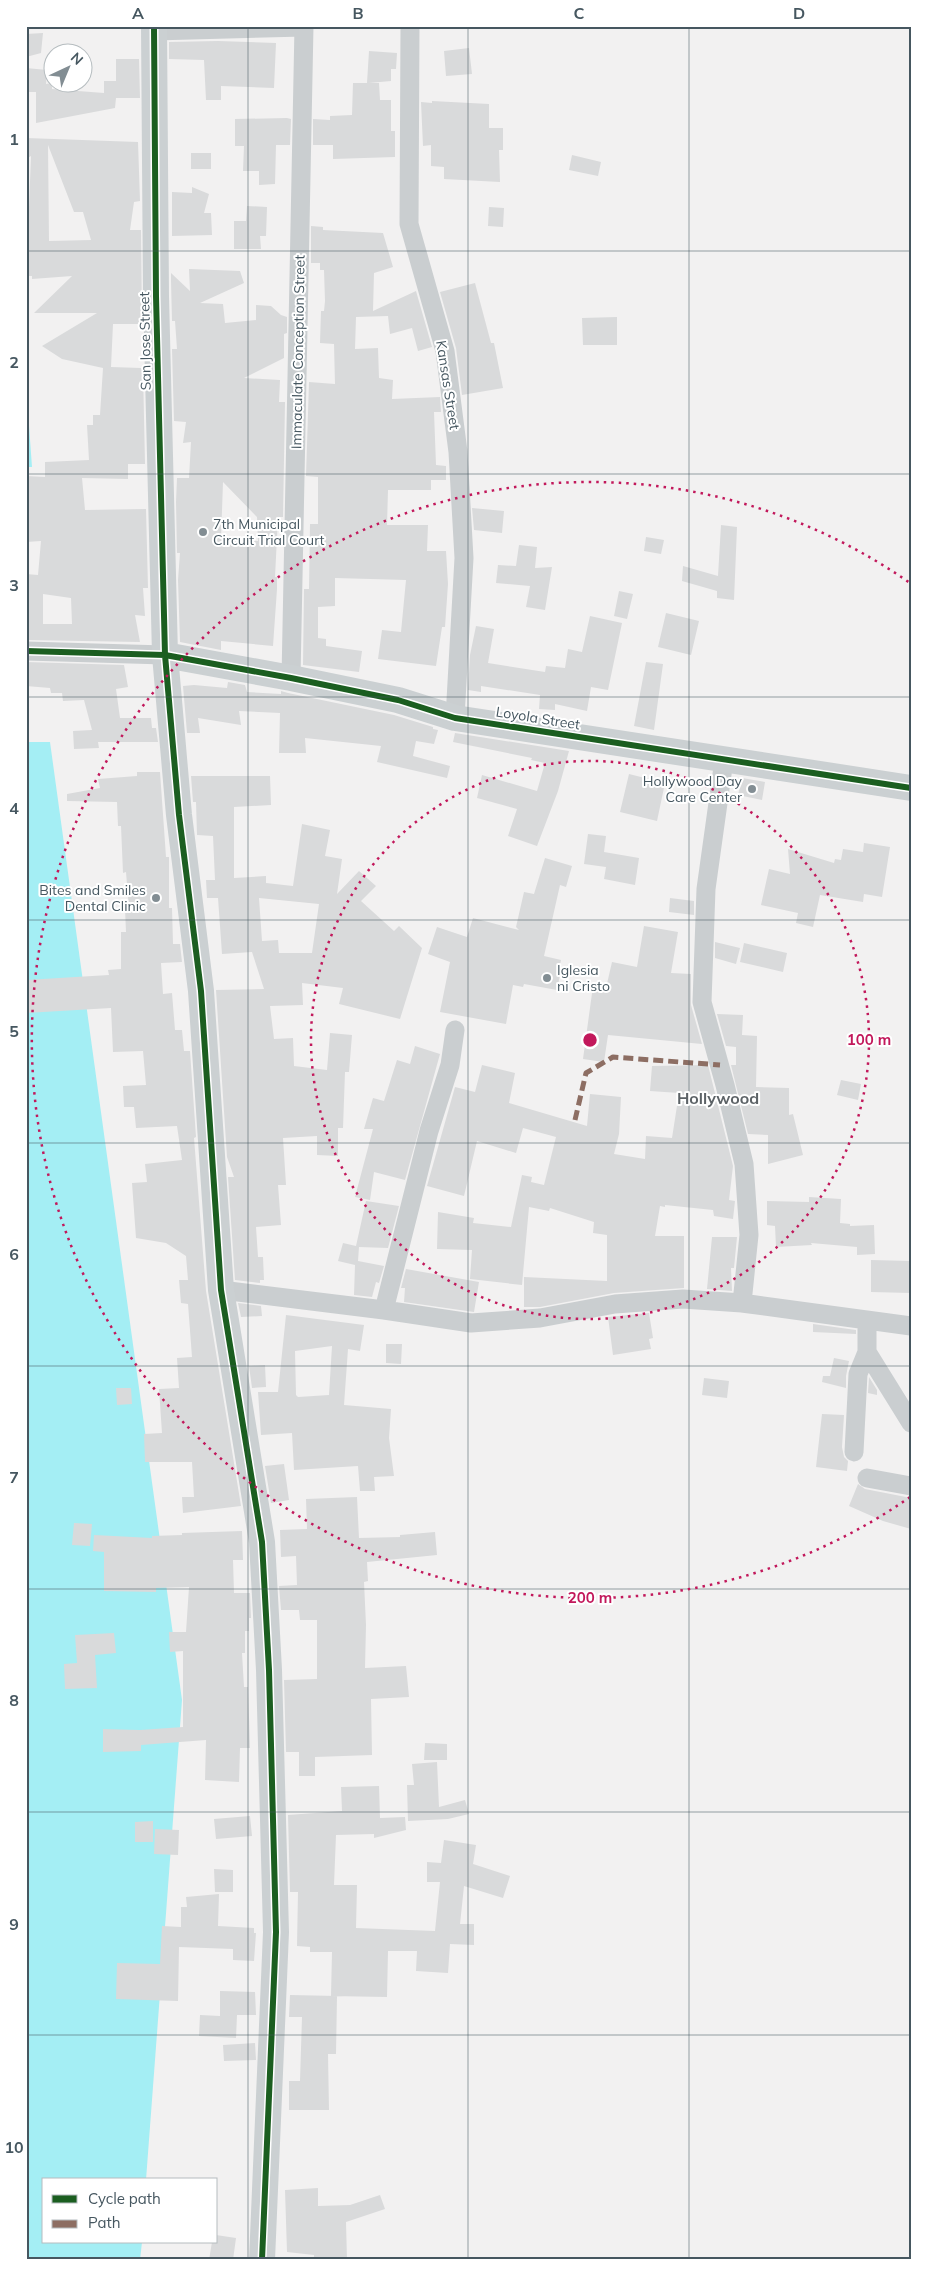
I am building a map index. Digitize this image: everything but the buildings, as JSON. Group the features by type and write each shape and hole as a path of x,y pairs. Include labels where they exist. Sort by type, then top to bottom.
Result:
{"street":[{"name":"Kansas Street","path":"410,26 409,224 445,351 458,462 464,558 455,718"},
{"path":"154,29 304,27"},
{"name":"Immaculate Conception Street","path":"291,678 304,27"},
{"name":"San Jose Street","path":"154,29 156,296 165,655 179,815 201,991 221,1290 262,1542 276,1932 262,2260"},
{"path":"26,651 165,655"},
{"name":"Loyola Street","path":"165,655 398,700 455,718 911,788"},
{"path":"724,760 706,889 702,1002 744,1164 749,1235 742,1303"},
{"path":"384,1310 429,1131 450,1065 454,1030"},
{"path":"221,1290 384,1310 471,1323 540,1318 615,1304 683,1299 742,1303 911,1326"},
{"path":"854,1452 858,1374 867,1352 867,1320"},
{"path":"867,1352 911,1423"},
{"path":"867,1478 911,1486"}],"water":[{"path":"26,384 32,467 26,467"},
{"path":"26,742 50,742 182,1700 146,2178 42,2178 42,2244 142,2244 140,2260 26,2260"}],"marked path":[{"path":"575,1120 586,1073 613,1057 720,1065"}],"cycle path":[{"path":"154,26 156,296 165,655 179,815 201,991 221,1290 262,1542 269,1670 276,1932 262,2260"},
{"path":"26,651 165,655 398,700 455,718 911,788"}],"place":[{"name":"7th Municipal Circuit Trial Court","path":"203,532"},
{"name":"Hollywood Day Care Center","path":"752,789"},
{"name":"Bites and Smiles Dental Clinic","path":"156,898"},
{"name":"Iglesia ni Cristo","path":"547,978"}],"district":[{"name":"Hollywood","path":"718,1098"}]}
